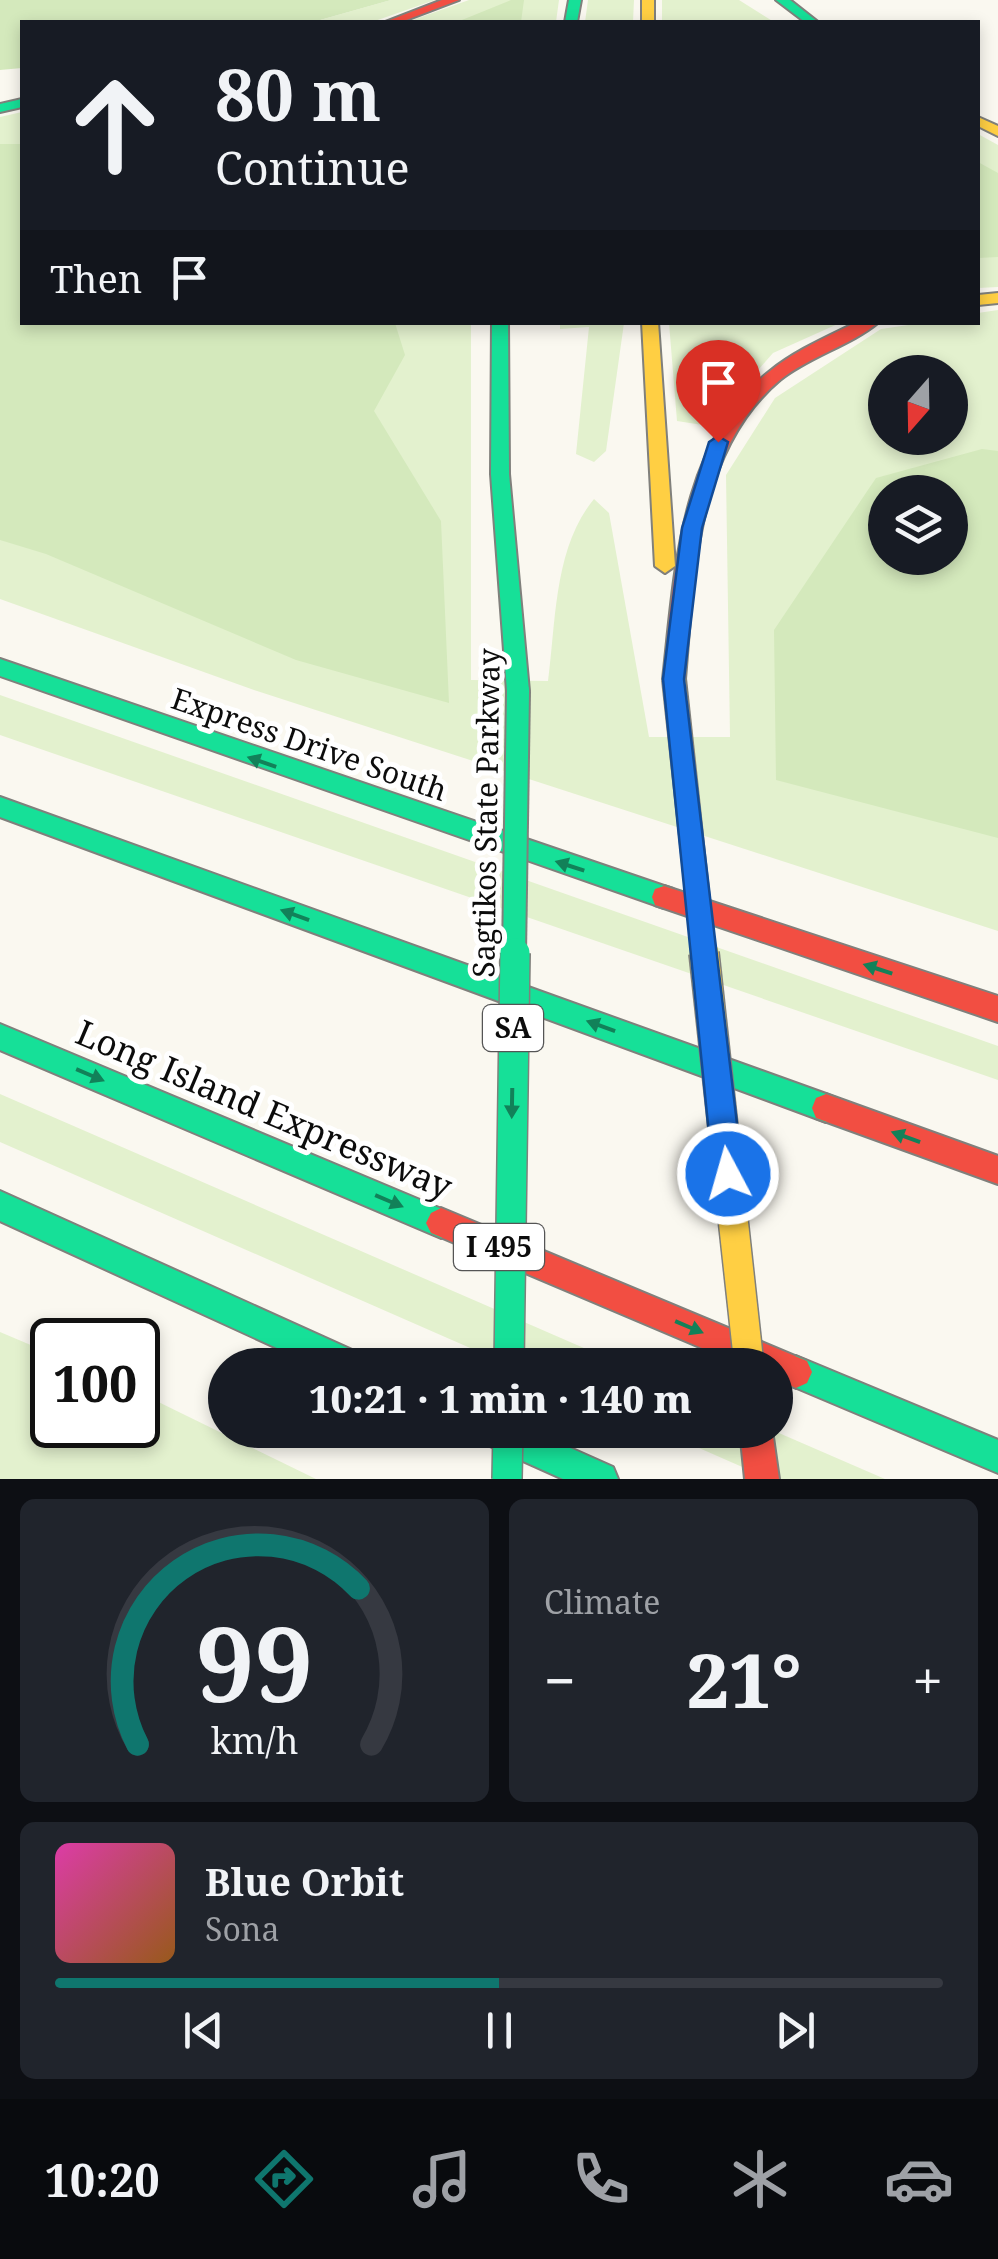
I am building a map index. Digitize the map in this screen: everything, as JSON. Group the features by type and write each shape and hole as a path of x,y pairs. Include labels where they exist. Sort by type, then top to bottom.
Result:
{"highway":[{"path":"397,20 452,0"},
{"path":"782,0 809,20"},
{"path":"803,0 829,20"},
{"path":"500,325 500,474 518,691"},
{"path":"650,325 674,679 747,1348"},
{"path":"674,679 692,528 718,442 753,393 777,372 804,354 865,325"},
{"name":"Sagtikos State Parkway","path":"509,1348 518,691 527,520"},
{"path":"0,646 110,708"},
{"name":"Express Drive South","path":"0,668 998,1007"},
{"path":"0,808 998,1170"},
{"name":"Long Island Expressway","path":"0,1037 998,1457"},
{"path":"0,1206 313,1348"},
{"path":"507,1479 508,1448"},
{"path":"533,1448 601,1479"},
{"path":"758,1448 762,1479"}],"green space":[{"path":"0,0 391,0 320,20 20,20 20,68 0,70"},
{"path":"391,0 435,0 378,20 320,20"},
{"path":"469,0 559,0 556,20 413,20"},
{"path":"511,0 524,0 521,20 462,20"},
{"path":"588,0 634,0 633,20 585,20"},
{"path":"662,0 739,0 771,20 662,20"},
{"path":"20,112 20,325 471,325 471,680 548,681 564,562 581,518 594,499 609,513 649,737 730,737 726,475 775,398 881,329 980,325 980,313 998,310 998,931 254,690 0,599 0,117"},
{"path":"980,135 998,145 998,287 980,288"},
{"path":"0,144 20,144 20,325 396,325 405,355 374,411 441,521 449,703 296,660 46,554 0,540"},
{"path":"980,163 998,173 998,257 980,258"},
{"path":"560,325 624,325 606,451 594,462 576,454 589,327 560,329"},
{"path":"669,325 836,325 773,353 709,426 677,421"},
{"path":"982,449 998,451 998,838 776,780 774,630 868,490 868,575 968,575 968,475 887,475"},
{"path":"0,695 998,1046 998,1080 0,735"},
{"path":"0,1094 584,1348 470,1348 0,1142"},
{"path":"0,1332 30,1345 30,1448 160,1448 160,1403 208,1426 208,1448 253,1448 316,1479 0,1479"},
{"path":"793,1439 885,1479 770,1479 699,1448 793,1448"}],"traffic: fast":[{"path":"571,20 575,0"},
{"path":"782,0 809,20"},
{"path":"0,108 20,103"},
{"path":"500,325 500,474 518,691"},
{"path":"0,667 664,897"},
{"path":"509,1348 518,691"},
{"path":"0,807 826,1108"},
{"path":"0,1037 441,1223"},
{"path":"0,1206 313,1348"},
{"path":"796,1372 998,1457"},
{"path":"507,1479 508,1448"},
{"path":"533,1448 601,1479"}],"traffic: slow":[{"path":"648,0 648,20"},
{"path":"980,122 998,132"},
{"path":"980,300 998,298"},
{"path":"650,325 665,566"},
{"path":"674,679 747,1348"}],"traffic: jam":[{"path":"397,20 453,0"},
{"path":"674,679 694,522 719,447 739,414 765,384 815,349 865,325"},
{"path":"664,897 998,1009"},
{"path":"826,1108 998,1170"},
{"path":"441,1223 796,1372"},
{"path":"758,1448 762,1479"}],"route":[{"path":"718,442 698,497 692,528 674,679 728,1174"}]}
